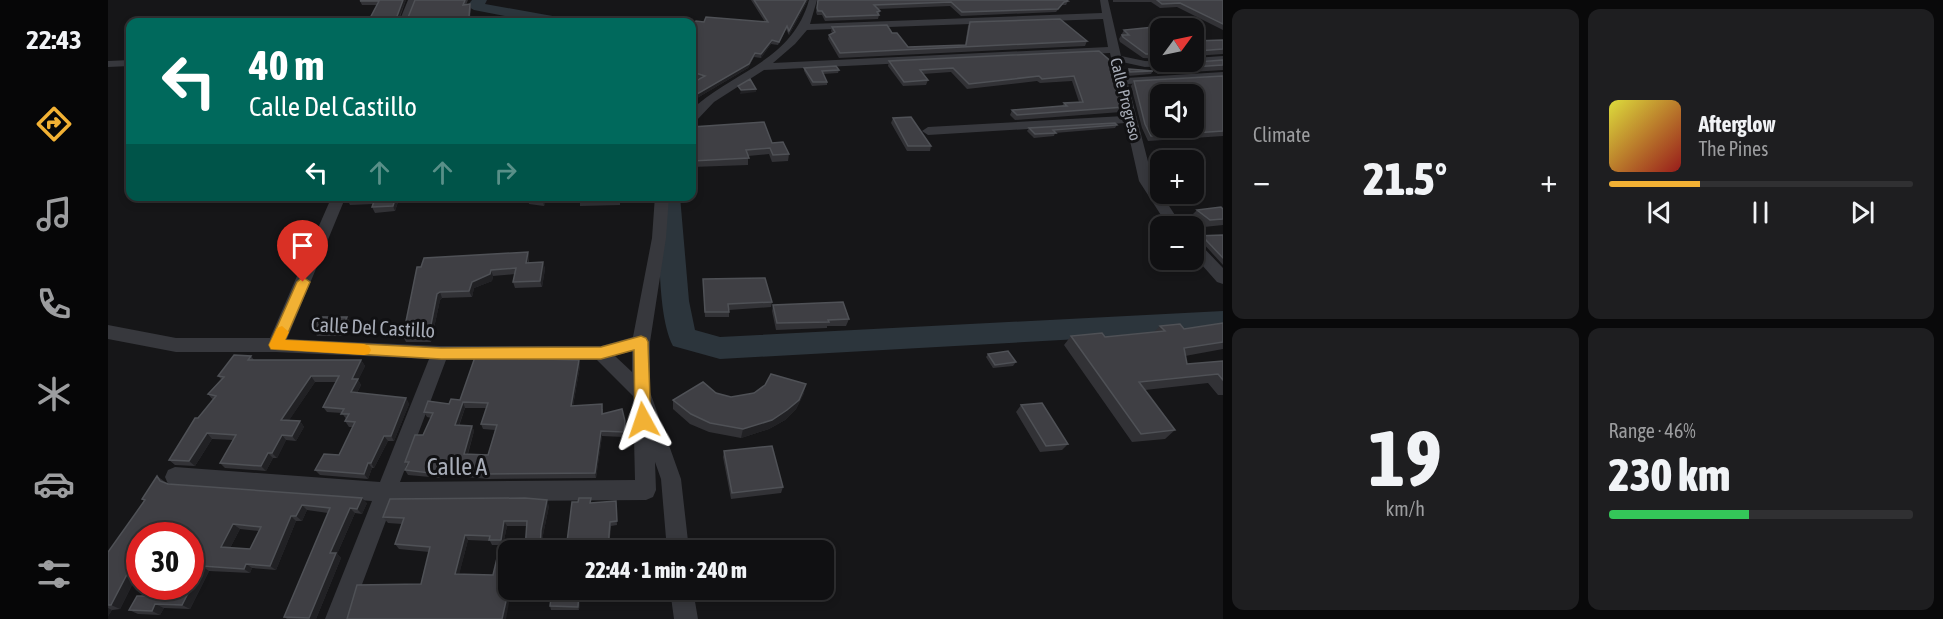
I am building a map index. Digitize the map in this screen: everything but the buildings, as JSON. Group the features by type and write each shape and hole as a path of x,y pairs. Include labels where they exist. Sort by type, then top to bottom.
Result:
{"street":[{"path":"405,18 412,0"},
{"path":"696,114 709,101 763,67 805,27 812,10 813,0"},
{"name":"Calle Progreso","path":"1104,0 1146,181 1169,216"},
{"path":"805,27 1107,16"},
{"path":"763,67 1115,54 1150,63"},
{"path":"1204,60 1223,59"},
{"path":"108,64 126,63"},
{"path":"1123,81 1223,75"},
{"path":"928,131 1132,119"},
{"path":"276,345 337,201"},
{"path":"662,201 658,238 641,342 641,394 671,479 677,540"},
{"path":"1204,258 1223,278"},
{"name":"Calle Del Castillo","path":"108,332 176,345 276,345 441,353 601,353 641,342"},
{"path":"337,619 441,353"},
{"path":"601,353 641,394"},
{"name":"Calle A","path":"175,477 386,492 646,490 641,394"},
{"path":"683,600 686,619"}],"waterway":[{"path":"480,0 474,6 537,18"},
{"path":"669,201 676,301 683,338 720,348 1223,321"}],"slow traffic":[{"path":"282,332 276,345 364,350"}],"route":[{"path":"303,282 276,345 441,353 601,353 641,342 640,392 643,420"}]}
